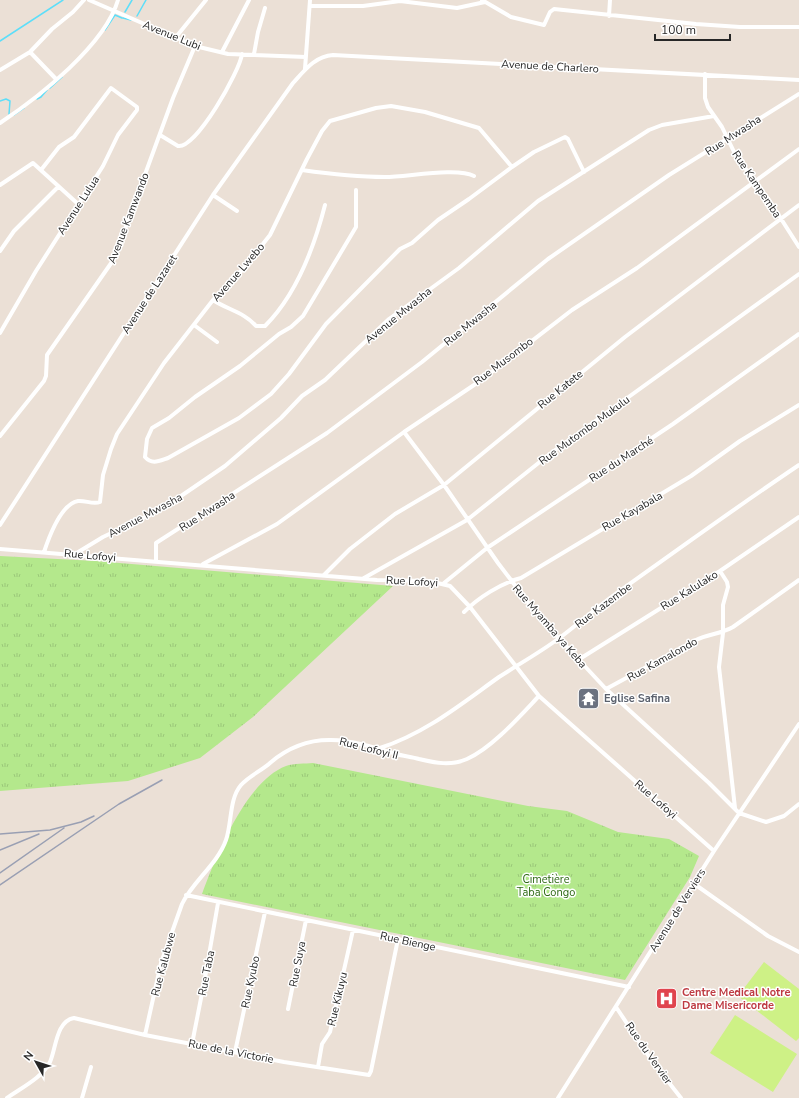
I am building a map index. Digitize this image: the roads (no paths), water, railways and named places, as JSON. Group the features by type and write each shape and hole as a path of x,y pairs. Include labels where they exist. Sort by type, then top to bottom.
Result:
{"street":[{"path":"0,70 30,52 52,29 73,12 84,0"},
{"name":"Avenue Lubi","path":"89,0 196,46 222,52 306,58"},
{"path":"0,123 23,108 56,79 96,40 115,11 118,0"},
{"path":"176,38 206,0"},
{"path":"222,52 249,0"},
{"path":"305,69 310,0"},
{"path":"609,16 610,0"},
{"path":"310,6 363,6 400,1 457,8 484,1 516,19 542,25 545,25 550,13 554,9 609,16 718,25 799,27"},
{"path":"254,54 264,8"},
{"name":"Avenue Kamwando","path":"0,436 2,430 45,379 47,355 114,258 160,135 196,46"},
{"path":"30,52 56,79"},
{"path":"160,135 178,146 185,145 209,120 238,69 242,54"},
{"name":"Avenue de Charlero","path":"305,69 320,58 333,55 799,80"},
{"name":"Avenue de Lazaret","path":"0,525 213,195 293,83 305,69"},
{"name":"Rue Kampemba","path":"705,74 705,98 714,116 741,162 781,218 799,247"},
{"name":"Avenue Lulua","path":"0,334 36,271 103,166 118,135 138,108 114,89 110,90 77,134 59,147 41,170"},
{"name":"Rue Mwasha","path":"156,561 156,543 327,433 422,362 548,259 669,175 799,94"},
{"name":"Avenue Lwebo","path":"44,552 57,522 72,503 82,500 97,503 100,502 103,475 117,434 151,380 213,300 244,268 270,235 322,131 330,121 376,108 392,106 425,112 476,126 481,129 512,167"},
{"name":"Avenue Mwasha","path":"75,554 103,537 162,509 225,466 281,418 302,396 325,380 389,319 459,268 538,201 649,130 662,125 714,116"},
{"path":"356,190 356,228 303,316 240,366 149,431 145,457 152,462 168,458 239,418 271,394 291,371 326,324 396,253 412,243 438,220 534,152 563,138 568,139 584,172"},
{"name":"Rue Musombo","path":"202,565 277,524 404,432 480,381 572,310 637,268 799,149"},
{"path":"0,185 31,164 36,165 78,204"},
{"path":"302,170 350,177 387,177 468,173 474,176"},
{"path":"0,251 14,230 58,187"},
{"path":"213,195 237,211"},
{"path":"213,300 228,309 245,315 256,326 265,326 285,303 291,292 310,252 325,205"},
{"name":"Rue Katete","path":"324,575 350,549 395,514 444,485 625,337 799,205"},
{"name":"Rue Mutombo Mukulu","path":"364,579 467,520 551,454 799,274"},
{"path":"194,325 217,342"},
{"name":"Rue du Marché","path":"444,583 487,548 673,424 799,334"},
{"name":"Rue Kayabala","path":"464,612 511,580 521,578 678,483 740,441 799,405"},
{"name":"Rue Myamba ya Keba","path":"404,432 444,485 487,548 558,639 606,690 739,813"},
{"name":"Rue Kazembe","path":"380,748 394,743 438,721 516,666 558,639 610,598 799,465"},
{"name":"Rue Kalulako","path":"578,660 720,571 799,517"},
{"name":"Rue Lofoyi","path":"0,549 364,579 413,580 444,583 454,589 470,607 540,696 714,851"},
{"path":"720,571 727,582 728,587 723,605 719,677 734,808"},
{"name":"Rue Kamalondo","path":"606,690 696,640 707,635 722,633 741,622 799,580"},
{"name":"Rue Lofoyi II","path":"186,895 222,849 226,839 238,789 276,757 309,742 331,739 380,748 430,763 443,764 467,759 501,736 540,696"},
{"name":"Avenue de Verviers","path":"558,1098 693,883 799,724"},
{"path":"739,813 766,822 784,816 799,804"},
{"path":"693,883 768,936 799,952"},
{"name":"Rue Bienge","path":"186,895 218,903 629,987"},
{"name":"Rue Kalubwe","path":"145,1035 161,963 186,895"},
{"name":"Rue Taba","path":"192,1044 218,903"},
{"name":"Rue Kyubo","path":"235,1052 265,912"},
{"name":"Rue Suya","path":"288,1009 306,920"},
{"name":"Rue Kikuyu","path":"318,1067 322,1044 330,1032 353,930"},
{"name":"Rue de la Victorie","path":"7,1098 44,1070 51,1060 54,1044 63,1026 67,1020 72,1018 145,1035 369,1075 371,1073 398,939"},
{"name":"Rue du Vervier","path":"616,1007 652,1061 681,1098"},
{"path":"82,1098 91,1066"}],"waterway":[{"path":"0,41 63,0"},
{"path":"125,12 132,0"},
{"path":"137,16 146,0"},
{"path":"105,30 115,15 122,18"},
{"path":"123,18 131,20"},
{"path":"50,88 62,77"},
{"path":"37,99 47,90"},
{"path":"0,101 6,99 10,101 9,114"},
{"path":"14,115 24,108"}],"railway":[{"path":"0,885 119,804 162,780"},
{"path":"0,834 50,830 81,822 94,816"},
{"path":"0,873 64,828"},
{"path":"0,850 39,834"}],"place":[{"name":"Eglise Safina","path":"589,698"},
{"name":"Centre Medical Notre Dame Misericorde","path":"666,998"}],"park label":[{"name":"Cimetière Taba Congo","path":"546,885"}]}
